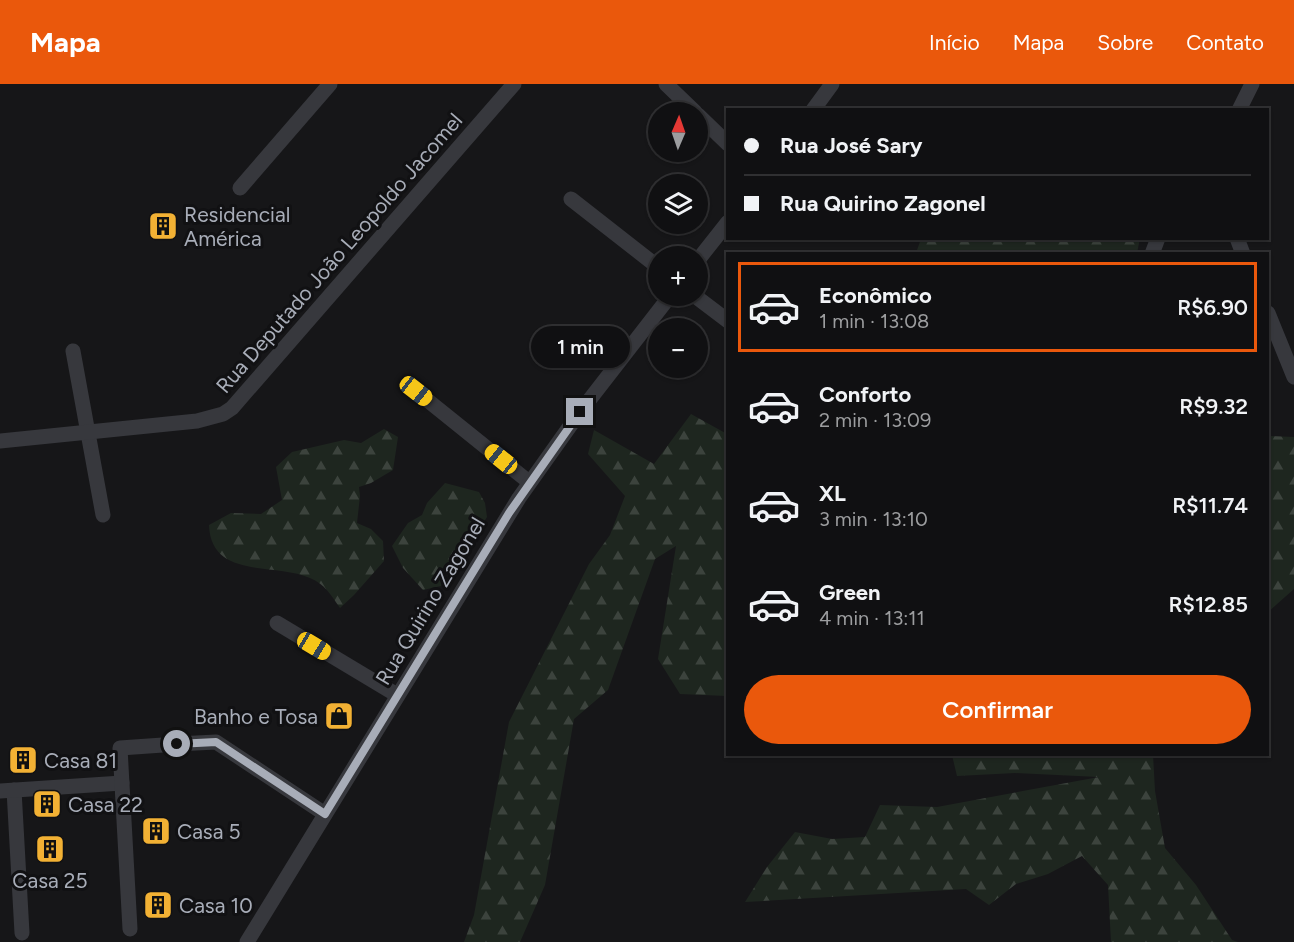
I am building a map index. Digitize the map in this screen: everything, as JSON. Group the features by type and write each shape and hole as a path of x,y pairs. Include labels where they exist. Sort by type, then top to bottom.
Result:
{"street":[{"path":"240,188 330,84"},
{"name":"Rua Deputado João Leopoldo Jacomel","path":"0,441 197,421 223,414 232,408 514,84"},
{"path":"666,84 684,102"},
{"path":"814,108 832,84"},
{"path":"1240,108 1252,84"},
{"path":"708,125 726,142"},
{"path":"571,199 648,259"},
{"path":"708,247 726,225"},
{"name":"Rua Quirino Zagonel","path":"247,942 529,482 603,380 662,306"},
{"path":"708,306 726,319"},
{"path":"1269,315 1294,377"},
{"path":"73,351 103,515"},
{"path":"416,391 529,482"},
{"path":"277,623 397,695"},
{"path":"130,929 120,748 216,742 325,814"},
{"path":"22,933 7,790 122,783"}],"green space":[{"path":"921,240 1140,240 1137,252 916,252"},
{"path":"691,414 726,433 726,696 680,694 658,659 676,546 655,559 608,690 574,719 545,885 520,942 464,942 474,915 509,722 589,564 610,535 625,496 588,454 594,430 654,464"},
{"path":"384,429 398,437 393,470 359,487 357,523 371,529 383,541 384,561 340,608 331,594 315,580 296,573 233,562 221,554 212,542 209,525 231,513 261,514 282,500 276,467 292,452 344,440 361,443"},
{"path":"1269,436 1294,437 1294,589 1269,611"},
{"path":"445,483 479,492 485,503 487,517 463,555 447,569 441,586 423,590 403,568 392,546 408,523 422,515 427,503"},
{"path":"952,756 1153,756 1155,791 1165,848 1196,885 1232,940 1238,942 1111,942 1108,885 1082,856 1048,874 1016,884 989,905 966,889 745,902 767,867 795,832 832,839 865,837 880,805 937,807 1099,777 1015,773 957,776"}],"place":[{"name":"Residencial América","path":"163,226"},
{"name":"Banho e Tosa","path":"339,716"},
{"name":"Casa 81","path":"23,760"},
{"name":"Casa 22","path":"47,804"},
{"name":"Casa 5","path":"156,831"},
{"name":"Casa 25","path":"50,849"},
{"name":"Casa 10","path":"158,905"}],"route":[{"path":"177,744 216,742 325,814 509,513 580,412"}]}
